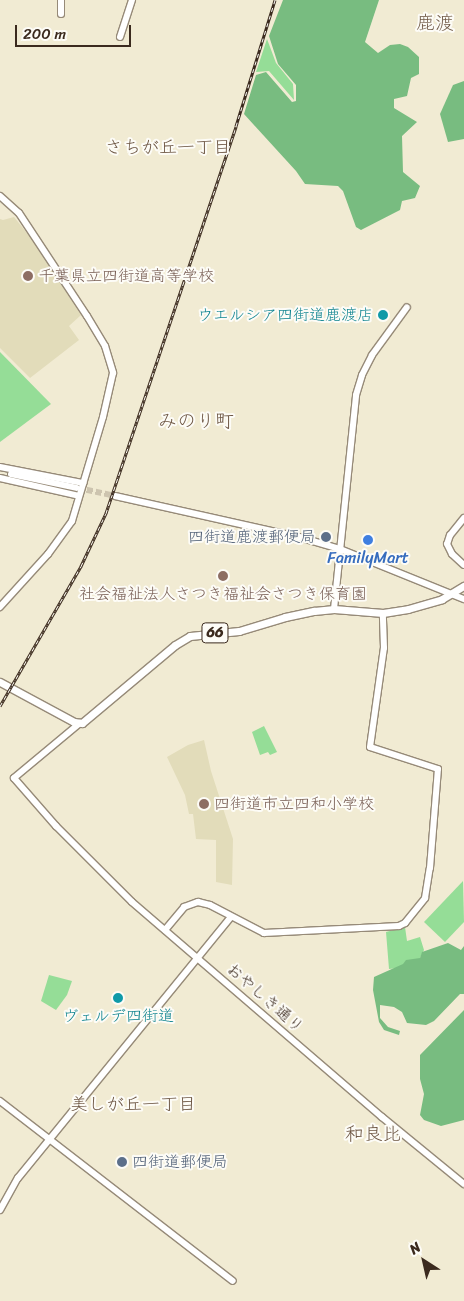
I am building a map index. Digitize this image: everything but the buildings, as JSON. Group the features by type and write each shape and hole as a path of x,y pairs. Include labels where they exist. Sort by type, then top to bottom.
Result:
{"main road":[{"name":"66","path":"80,723 85,722 175,645 190,636 231,632 285,617 334,609 383,613 434,602 464,586"},
{"path":"0,682 80,723"}],"street":[{"path":"61,0 61,14"},
{"path":"120,37 132,0"},
{"path":"0,196 15,208 98,334 110,359 113,373 109,394 72,522 64,534 0,607"},
{"path":"334,609 356,396 362,375 372,355 407,307"},
{"path":"0,467 83,483"},
{"path":"0,471 77,488"},
{"path":"0,478 79,496"},
{"path":"115,496 299,537 340,549 464,599"},
{"path":"464,518 450,535 448,544 449,551 464,565"},
{"path":"165,930 184,907 198,902 210,905 264,933 398,926 405,923 425,898 430,868 438,769 370,747 384,648 383,613"},
{"name":"おやしき通り","path":"80,723 14,778 56,826 111,882 448,1173 464,1184"},
{"path":"0,1210 12,1187 231,917"},
{"path":"0,1100 233,1281"}],"shaded area":[{"name":"千葉県立四街道高等学校","path":"14,217 31,238 81,315 69,326 79,340 30,378 0,348 0,219"},
{"name":"四街道市立四和小学校","path":"204,740 211,771 233,839 232,885 216,882 216,840 196,839 193,814 189,814 185,795 167,757 188,745"}],"green space":[{"path":"283,0 379,0 365,42 378,53 390,45 400,44 408,47 419,57 419,74 411,78 407,96 394,99 394,108 417,122 402,136 403,172 420,186 415,198 402,201 400,210 361,230 356,227 343,191 338,186 305,184 296,171 244,114 256,75 266,72 292,102 296,101 296,85 278,64 269,36"},
{"path":"267,39 276,63 293,84 294,100 269,71 256,72"},
{"path":"464,81 464,139 448,142 440,114 453,85"},
{"path":"0,352 51,404 0,442"},
{"path":"264,726 277,752 270,755 268,752 260,755 252,732"},
{"path":"463,881 464,922 445,942 424,922"},
{"path":"405,927 407,941 420,937 424,950 416,966 389,969 386,932"},
{"path":"448,943 461,950 464,946 464,994 460,994 434,1021 426,1025 407,1023 402,1012 394,1007 380,1005 380,1018 388,1027 400,1031 399,1035 384,1030 379,1022 373,990 374,977 403,964 406,960 420,958 422,952"},
{"path":"49,975 72,981 67,995 56,1010 41,1001"},
{"path":"464,1010 464,1120 441,1126 424,1120 420,1115 424,1094 420,1079 420,1055"}],"tunnel":[{"path":"78,488 115,496"}],"railway":[{"path":"0,706 81,566 106,513 236,126 275,0"}],"place":[{"name":"千葉県立四街道高等学校","path":"28,276"},
{"name":"ウエルシア四街道鹿渡店","path":"383,315"},
{"name":"四街道鹿渡郵便局","path":"326,537"},
{"name":"FamilyMart","path":"368,540"},
{"name":"社会福祉法人さつき福祉会さつき保育園","path":"223,576"},
{"name":"四街道市立四和小学校","path":"204,804"},
{"name":"ヴェルデ四街道","path":"118,998"},
{"name":"四街道郵便局","path":"122,1162"}],"district":[{"name":"鹿渡","path":"435,23"},
{"name":"さちが丘一丁目","path":"168,147"},
{"name":"みのり町","path":"196,421"},
{"name":"美しが丘一丁目","path":"133,1104"},
{"name":"和良比","path":"373,1134"}]}
